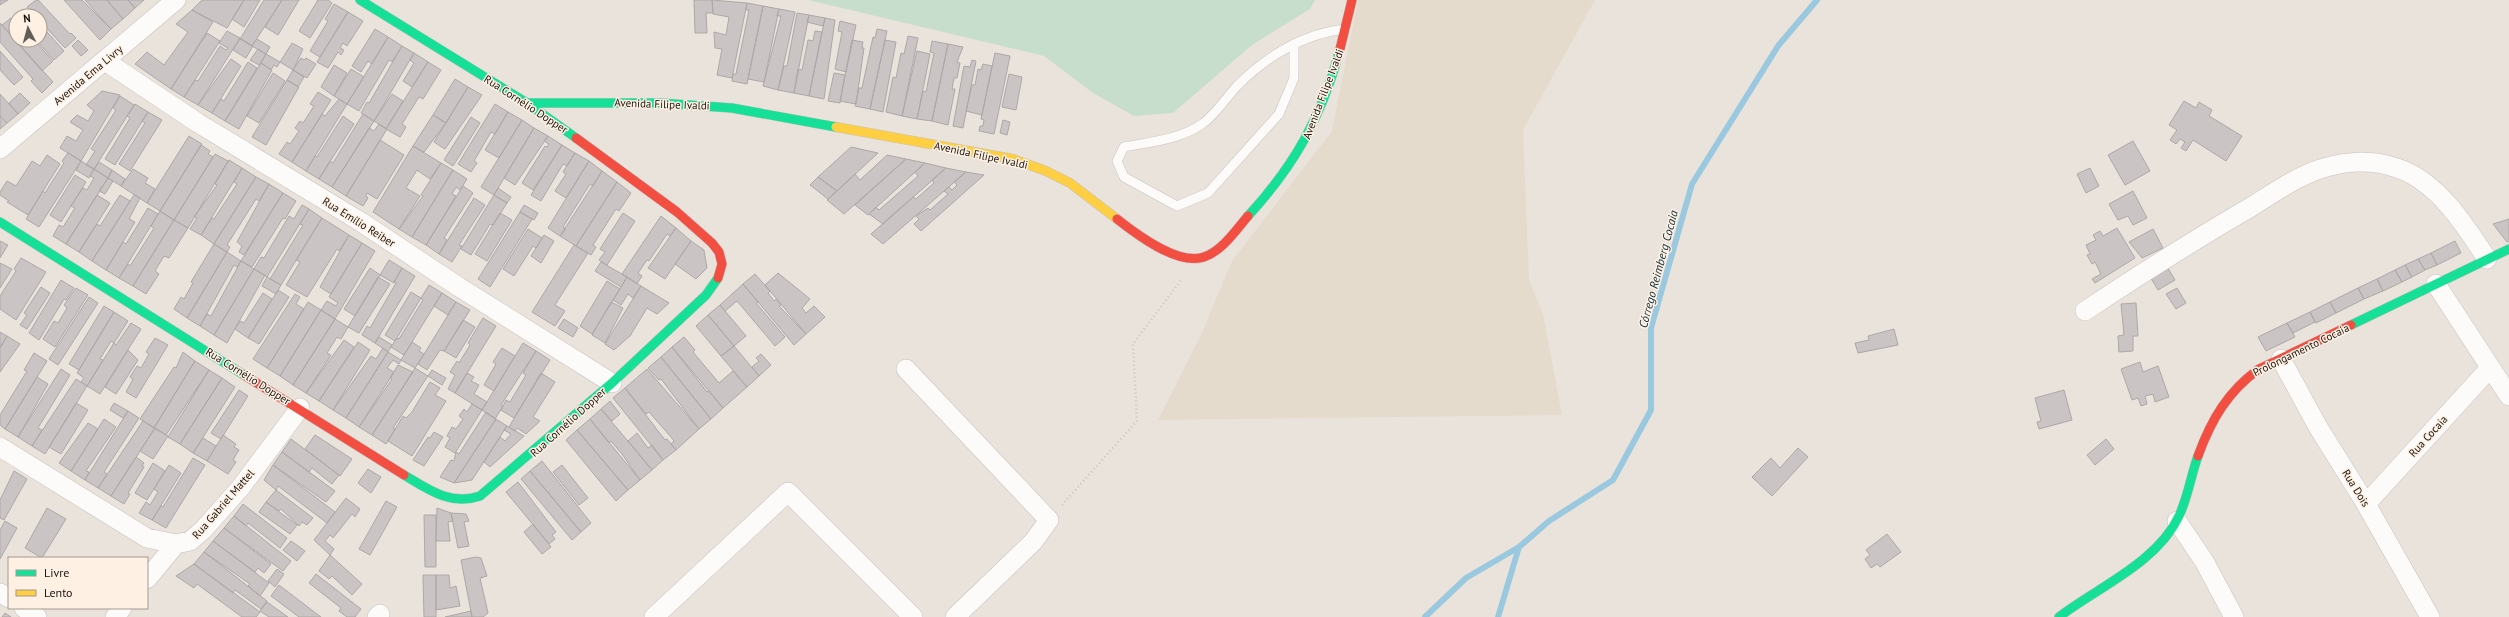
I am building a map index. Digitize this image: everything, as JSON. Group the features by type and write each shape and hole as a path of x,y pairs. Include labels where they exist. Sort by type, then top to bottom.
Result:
{"street":[{"name":"Avenida Ema Livry","path":"0,149 176,0"},
{"name":"Rua Cornélio Dopper","path":"0,222 300,408 419,484 442,497 456,501 468,501 480,496 523,462 612,383 716,284 722,264 720,252 677,212 527,102 360,0"},
{"name":"Avenida Filipe Ivaldi","path":"527,102 660,102 732,108 1013,159 1033,165 1076,187 1136,233 1160,248 1177,255 1198,258 1214,253 1294,159 1313,125 1326,93 1352,0"},
{"name":"Rua Emílio Reiber","path":"105,61 198,123 361,222 459,287 612,383"},
{"path":"2084,311 2160,262 2279,190 2318,170 2357,161 2372,162 2398,168 2417,178 2439,196 2459,218 2487,259"},
{"name":"Prolongamento Cocaia","path":"2059,617 2139,561 2166,536 2177,521 2210,426 2235,388 2246,377 2509,249"},
{"path":"2436,284 2509,396"},
{"name":"Rua Dois","path":"2281,359 2318,427 2366,504 2430,617"},
{"name":"Rua Cocaia","path":"2366,504 2490,368"},
{"path":"906,369 1049,520 1033,542 955,617"},
{"name":"Rua Gabriel Mattel","path":"176,544 190,540 203,530 240,487 300,408"},
{"path":"0,447 147,538 176,544 148,577"},
{"path":"654,617 788,492 913,617"},
{"path":"2177,521 2204,561 2234,617"},
{"path":"25,609 37,617"},
{"path":"114,617 121,609"}],"lane":[{"path":"1294,44 1294,78 1279,114 1208,193 1177,206 1124,177 1117,161 1124,147 1175,138 1202,124 1238,86 1276,52 1294,44 1324,31 1345,29"}],"path":[{"path":"1049,520 1137,421 1133,344 1198,258"}],"shaded area":[{"path":"1358,0 1595,0 1523,130 1529,280 1543,314 1562,415 1158,420 1200,337 1232,261 1332,131"}],"green space":[{"path":"808,0 1315,0 1310,9 1252,45 1173,113 1134,116 1093,93 1044,56"}],"building":[{"path":"0,0 8,0 0,5"},
{"path":"38,0 46,8 28,8 27,7"},
{"path":"64,0 82,0 111,29 100,40"},
{"path":"85,0 107,0 123,19 111,29"},
{"path":"107,0 128,0 135,8 123,19"},
{"path":"128,0 144,0 135,8"},
{"path":"202,0 244,0 227,28 192,10"},
{"path":"244,0 260,0 244,27 232,19"},
{"path":"264,0 282,0 252,46 240,39"},
{"path":"282,0 299,0 278,35 265,27"},
{"path":"318,0 328,0 332,3 310,38 299,31"},
{"path":"694,0 712,0 713,13 706,13 707,33 695,33"},
{"path":"712,0 747,3 732,78 717,75 722,49 715,48 714,32 726,35 729,17 713,14"},
{"path":"747,3 763,6 747,84 732,81 733,74 736,74 749,10 746,10"},
{"path":"334,4 348,12 320,57 310,51 328,21 325,19"},
{"path":"763,6 779,9 764,82 748,79"},
{"path":"779,9 795,12 778,90 763,86 781,16 777,16"},
{"path":"192,10 213,22 171,89 135,64 147,52 164,65 188,32 176,24"},
{"path":"48,11 70,34 71,33 76,38 65,48 48,30"},
{"path":"348,12 363,21 347,46 343,43 340,48 344,50 341,55 338,52 328,68 317,62"},
{"path":"797,13 809,15 794,93 778,90 784,66 787,66"},
{"path":"809,15 825,18 823,26 807,22"},
{"path":"825,18 835,20 824,99 809,96"},
{"path":"8,20 8,32 2,25"},
{"path":"840,21 856,25 846,72 835,69 842,32 838,31"},
{"path":"0,23 8,32 8,48 22,48 53,82 42,93 31,81 33,79 0,42"},
{"path":"375,29 388,37 372,64 368,61 361,72 352,66"},
{"path":"877,29 887,31 870,109 855,106 859,88 862,88 873,37 875,38"},
{"path":"227,31 240,38 198,105 184,97 195,80 198,81 220,46 226,50 228,48 219,43"},
{"path":"815,31 822,32 809,96 794,93 798,69 802,70 808,40 813,41"},
{"path":"48,33 64,51 54,60 43,48 48,48"},
{"path":"207,33 220,41 184,97 171,89"},
{"path":"908,36 918,38 902,116 886,112 893,77 896,78 901,53 904,54"},
{"path":"388,37 402,46 392,62 389,60 359,111 347,104"},
{"path":"240,38 253,46 246,58 233,50"},
{"path":"257,39 270,47 266,54 252,46"},
{"path":"78,40 88,50 81,56 72,46"},
{"path":"852,40 863,42 862,48 864,48 856,104 840,101"},
{"path":"885,40 896,42 883,112 870,109"},
{"path":"932,41 948,44 932,121 917,119 923,91 926,92 934,53 930,52"},
{"path":"292,43 303,49 293,70 280,62"},
{"path":"948,44 963,47 957,62 960,63 957,78 954,78 952,89 955,89 948,125 932,121"},
{"path":"402,46 414,53 374,121 361,113 367,102 369,103"},
{"path":"22,48 41,48 53,61 42,71"},
{"path":"258,49 266,54 259,65 250,60"},
{"path":"0,51 23,77 14,85 0,70"},
{"path":"917,51 930,54 917,119 902,116"},
{"path":"414,53 428,62 412,87 403,81 414,63 410,60"},
{"path":"995,53 1010,56 994,134 979,131 980,126 983,126 984,120 981,119"},
{"path":"266,54 280,62 277,67 274,65 271,70 261,63"},
{"path":"301,58 304,60 306,58 316,64 307,78 293,70"},
{"path":"231,59 241,66 212,113 198,105"},
{"path":"972,60 976,61 963,128 953,126 964,66 970,67"},
{"path":"248,62 257,68 225,121 212,113 221,99 224,101"},
{"path":"428,62 441,70 423,99 419,97 402,124 406,127 400,137 386,129"},
{"path":"261,63 272,70 239,129 225,121"},
{"path":"983,64 992,66 982,115 966,111 972,85 975,85 978,69 981,70"},
{"path":"334,65 347,73 334,96 321,87"},
{"path":"351,69 364,77 347,104 334,96"},
{"path":"293,70 304,77 298,87 287,80"},
{"path":"273,73 285,81 259,123 247,116"},
{"path":"834,73 845,75 840,103 828,101"},
{"path":"1009,74 1022,77 1016,110 1002,107"},
{"path":"455,79 468,87 446,123 433,115"},
{"path":"287,80 299,87 266,145 252,137"},
{"path":"468,87 482,95 445,149 434,142"},
{"path":"102,91 120,95 81,161 60,148 67,136 76,141 83,130 70,122 77,115 88,121 94,111 87,105"},
{"path":"318,92 331,100 292,162 279,154 287,142 290,144 299,131 295,128 300,121 303,123 314,106 310,104"},
{"path":"20,93 30,103 18,114 9,103"},
{"path":"0,94 18,114 7,123 0,116"},
{"path":"392,94 403,101 386,129 374,121"},
{"path":"120,96 134,105 94,169 86,165 95,151 91,149 116,110 113,108"},
{"path":"339,99 347,104 306,171 292,162 322,114 325,116"},
{"path":"2184,101 2196,108 2199,102 2212,110 2209,116 2242,136 2226,161 2193,140 2186,151 2181,148 2185,142 2180,139 2176,144 2170,140 2177,130 2169,125"},
{"path":"135,104 148,112 115,165 105,159 130,118 127,116"},
{"path":"495,104 508,112 495,134 491,132 474,161 477,163 471,172 458,164"},
{"path":"148,112 162,120 130,171 119,164 145,123 142,121"},
{"path":"508,112 522,120 499,158 485,150"},
{"path":"363,114 374,121 332,187 319,179 330,161 333,163"},
{"path":"433,115 446,123 424,152 413,146"},
{"path":"0,116 7,123 0,129"},
{"path":"343,116 354,124 319,179 306,171 315,156 317,157"},
{"path":"471,117 480,123 453,166 444,160"},
{"path":"522,120 534,128 494,195 481,187"},
{"path":"1003,120 1010,122 1007,135 1000,133"},
{"path":"379,124 387,129 346,196 332,187 369,128 374,131"},
{"path":"534,128 548,136 515,185 504,178"},
{"path":"189,136 202,144 160,211 147,203"},
{"path":"548,136 562,145 533,190 522,183 545,146 547,147 549,144 544,141"},
{"path":"380,140 404,155 377,199 367,193 366,196 368,198 363,206 346,196"},
{"path":"2133,141 2150,171 2125,185 2108,155"},
{"path":"201,145 210,151 208,154 213,157 174,220 160,211"},
{"path":"562,145 575,153 567,166 563,164 541,201 531,195"},
{"path":"413,146 441,163 430,179 417,170 406,188 420,196 399,229 373,212"},
{"path":"851,147 878,153 837,191 818,177"},
{"path":"68,153 81,161 39,227 26,219 43,191 45,193 64,163 62,161"},
{"path":"575,153 589,161 566,198 555,191 566,174 563,172"},
{"path":"215,154 228,161 188,228 174,220"},
{"path":"47,155 60,164 28,215 7,202 9,201 0,195 0,192 7,181 16,186 32,161 40,166"},
{"path":"887,155 906,159 844,214 827,200 855,174 860,180"},
{"path":"906,159 925,163 868,215 855,205"},
{"path":"229,160 242,168 201,235 190,229 197,218 194,217 217,185 215,184"},
{"path":"81,161 94,169 89,178 76,170"},
{"path":"589,161 602,171 593,186 590,184 563,227 566,229 560,236 548,228"},
{"path":"99,162 112,170 108,178 94,169"},
{"path":"441,163 453,170 412,237 399,229 423,196 421,195"},
{"path":"925,163 946,168 883,224 869,214 876,207 879,210 918,176 915,172"},
{"path":"242,168 256,177 214,244 201,235 212,218 214,219 237,184 234,182"},
{"path":"946,168 966,172 883,244 871,234 913,197 916,199 934,183 932,180"},
{"path":"2090,168 2099,186 2086,193 2077,174"},
{"path":"94,169 108,178 66,244 53,236 59,225 63,227 75,208 71,206 83,188 87,190 94,178 90,176"},
{"path":"133,169 148,178 145,183 155,189 147,203 121,186"},
{"path":"112,170 125,179 121,186 108,178"},
{"path":"453,170 467,179 460,190 456,187 452,194 456,196 426,245 412,237"},
{"path":"602,171 617,182 576,246 560,236"},
{"path":"966,172 984,175 921,231 914,224 919,219 916,216 928,208 930,210 948,194 944,191 949,187 952,190 957,185 954,182"},
{"path":"75,175 86,182 61,222 50,215"},
{"path":"256,177 269,184 259,201 256,199 227,245 230,247 227,252 214,244"},
{"path":"818,177 837,191 828,199 810,185"},
{"path":"108,178 113,181 105,194 99,191"},
{"path":"617,182 631,193 619,211 616,209 593,245 596,247 591,255 576,246"},
{"path":"269,184 283,193 244,255 239,252 242,246 237,242"},
{"path":"463,186 473,193 444,238 447,240 439,254 426,245"},
{"path":"498,188 511,197 507,203 494,195"},
{"path":"2133,191 2147,218 2133,225 2128,216 2118,220 2109,204"},
{"path":"283,193 296,201 285,219 283,218 252,267 241,261"},
{"path":"97,195 110,203 79,252 66,244"},
{"path":"120,195 130,201 92,261 79,252 97,224 100,226"},
{"path":"134,195 140,198 129,219 135,222 106,270 92,261"},
{"path":"494,195 507,203 493,225 490,224 471,255 461,249"},
{"path":"474,198 485,205 459,245 462,246 452,262 439,254"},
{"path":"302,205 309,209 267,277 254,269 261,257 264,258 289,216 294,219"},
{"path":"524,205 538,213 534,220 520,212"},
{"path":"148,208 158,214 119,278 106,270 123,242 126,244"},
{"path":"309,209 322,218 281,285 270,279 303,225 300,224"},
{"path":"160,211 174,220 133,286 119,278 128,264 130,266 154,228 151,226"},
{"path":"520,212 532,219 490,287 478,279"},
{"path":"500,213 512,220 487,261 475,254"},
{"path":"623,213 635,221 607,265 599,260 605,252 600,249"},
{"path":"661,216 676,228 670,236 667,234 649,261 647,260 638,273 642,276 637,284 622,274"},
{"path":"322,218 349,235 339,251 337,249 307,297 286,285 300,262 296,260"},
{"path":"2509,219 2509,241 2507,242 2493,224"},
{"path":"174,220 188,228 169,258 164,256 155,271 159,274 146,294 133,286"},
{"path":"676,228 691,241 665,279 648,268"},
{"path":"2117,228 2135,258 2095,283 2092,279 2101,274 2095,262 2092,264 2087,255 2090,254 2086,245 2096,240 2093,235 2100,231 2103,236"},
{"path":"528,229 542,238 536,248 533,246 514,276 503,269"},
{"path":"2153,229 2163,248 2142,258 2129,242"},
{"path":"349,235 362,243 331,294 320,287"},
{"path":"544,235 554,241 541,263 531,256"},
{"path":"0,241 8,245 0,258"},
{"path":"691,241 704,250 707,268 696,279 675,264"},
{"path":"2455,241 2461,253 2437,265 2431,253"},
{"path":"362,243 375,251 335,319 321,310 327,301 336,306 338,303 329,297"},
{"path":"214,244 227,252 187,318 174,309 181,297 184,299 193,283 191,282"},
{"path":"574,245 588,253 555,305 565,311 555,326 532,312"},
{"path":"227,252 241,261 237,267 234,265 200,326 187,318"},
{"path":"2431,253 2437,265 2425,270 2418,259"},
{"path":"21,258 46,272 16,320 0,309 0,296 16,271 14,269"},
{"path":"2418,259 2425,270 2412,277 2405,265"},
{"path":"389,260 402,268 394,283 380,275"},
{"path":"241,261 254,269 214,335 200,326 207,314 211,316"},
{"path":"601,262 627,277 621,287 595,271"},
{"path":"0,263 12,269 0,288"},
{"path":"2166,265 2175,280 2158,290 2149,275"},
{"path":"2405,265 2412,277 2402,282 2395,270"},
{"path":"370,268 380,275 355,316 344,309"},
{"path":"402,268 415,276 375,343 362,335 367,326 370,328 396,283 394,282"},
{"path":"254,269 265,275 227,343 214,335"},
{"path":"2395,270 2402,282 2383,291 2377,279"},
{"path":"778,273 810,299 802,308 806,313 814,306 825,317 806,334 765,285"},
{"path":"755,274 770,291 768,293 774,301 776,299 781,305 779,306 806,334 794,345 743,284"},
{"path":"267,277 281,285 276,294 262,286"},
{"path":"378,277 390,284 359,333 348,327"},
{"path":"627,277 641,286 633,298 628,294 621,305 613,300"},
{"path":"2377,279 2383,291 2364,299 2358,288"},
{"path":"61,280 74,288 66,300 64,299 39,340 29,333"},
{"path":"607,281 620,289 592,334 580,326"},
{"path":"743,284 758,302 756,303 785,337 775,346 737,301 725,311 720,305"},
{"path":"429,285 442,293 404,355 391,347 397,338 399,339 423,300 421,298"},
{"path":"641,286 669,303 657,314 647,308 630,336 614,350 605,344"},
{"path":"41,287 50,293 27,329 20,325 27,315 24,313"},
{"path":"76,288 88,295 55,347 43,339 54,321 58,323 67,308 64,305"},
{"path":"2177,288 2186,303 2176,309 2166,294"},
{"path":"2358,288 2364,299 2336,313 2330,302"},
{"path":"278,290 289,297 259,344 248,338"},
{"path":"411,292 421,298 395,341 385,335"},
{"path":"263,293 272,299 248,338 235,329 240,321 244,323"},
{"path":"442,293 456,302 448,315 434,306"},
{"path":"295,294 300,297 296,304 304,309 267,368 253,359"},
{"path":"89,297 98,303 58,365 49,359"},
{"path":"308,302 321,310 280,376 267,368"},
{"path":"456,302 470,310 444,351 440,350 427,370 418,364"},
{"path":"611,302 623,308 605,343 592,335"},
{"path":"2330,302 2336,313 2316,323 2310,312"},
{"path":"2136,303 2138,336 2133,336 2133,351 2119,352 2118,336 2124,335 2121,304"},
{"path":"720,305 746,336 734,346 708,315"},
{"path":"104,306 114,312 79,370 69,364"},
{"path":"321,310 335,319 293,385 280,376"},
{"path":"114,312 128,321 114,343 111,341 100,359 103,360 87,386 81,382 84,378 77,373"},
{"path":"2310,312 2315,322 2293,333 2287,323"},
{"path":"708,315 734,346 721,356 696,326"},
{"path":"483,318 496,326 455,393 448,389 455,375 450,372 457,361 459,363 470,345 468,343"},
{"path":"335,319 348,327 341,339 337,337 327,353 331,355 306,393 293,385"},
{"path":"564,319 578,328 573,337 558,328"},
{"path":"463,320 475,327 456,358 444,351"},
{"path":"131,323 141,329 100,394 87,386 114,343 116,345"},
{"path":"2287,323 2295,337 2266,351 2258,337"},
{"path":"1894,329 1898,345 1858,353 1855,343 1869,340 1868,336"},
{"path":"0,332 7,336 0,348"},
{"path":"7,336 20,344 0,372 0,348"},
{"path":"379,337 392,345 388,352 375,343"},
{"path":"684,337 695,350 693,352 719,383 733,371 747,387 723,408 672,347"},
{"path":"155,338 168,345 136,398 126,392 133,379 130,377 137,366 141,368 149,354 146,352"},
{"path":"344,340 354,347 319,401 306,393"},
{"path":"358,342 370,350 333,410 319,401"},
{"path":"412,342 421,348 419,351 424,354 415,368 401,360"},
{"path":"523,343 536,351 501,405 503,406 495,419 482,410"},
{"path":"734,346 759,376 747,387 721,356"},
{"path":"672,347 707,392 709,391 723,408 711,419 661,357"},
{"path":"383,348 388,352 346,418 333,410 371,356 376,359"},
{"path":"502,348 515,356 494,391 484,385 496,364 493,362"},
{"path":"128,350 138,360 116,394 105,387"},
{"path":"536,351 550,360 514,418 501,410 506,400 510,402 526,375 523,373"},
{"path":"183,352 195,361 154,428 140,419 174,367 176,368"},
{"path":"388,352 401,360 399,364 393,360 387,368 394,372 359,427 346,418"},
{"path":"34,353 47,361 5,429 0,425 0,415 27,371 24,370"},
{"path":"761,354 771,365 759,376 752,367 759,361 756,358"},
{"path":"661,357 711,419 699,429 661,379 659,380 648,368"},
{"path":"195,361 209,370 166,435 154,428"},
{"path":"2140,362 2143,372 2158,366 2169,397 2155,402 2153,394 2145,396 2147,404 2141,406 2138,398 2132,400 2121,369"},
{"path":"398,365 413,372 372,435 359,427 392,379 390,378"},
{"path":"415,368 428,376 393,428 395,429 386,444 372,435"},
{"path":"61,369 70,375 38,428 42,430 32,446 18,437"},
{"path":"647,369 699,429 676,450 671,444 674,441 671,437 649,412 646,414 625,388"},
{"path":"209,370 222,378 180,444 168,437"},
{"path":"432,370 446,378 442,385 428,376"},
{"path":"467,373 474,377 471,381 479,385 474,394 487,402 482,410 455,393"},
{"path":"541,373 555,382 533,417 540,421 526,434 517,428 515,431 509,427"},
{"path":"37,377 48,384 18,437 5,429"},
{"path":"222,378 235,387 193,453 180,444"},
{"path":"76,379 87,386 45,454 32,446"},
{"path":"430,382 440,388 435,395 446,401 412,456 388,441 403,416 406,418 412,412"},
{"path":"625,388 665,440 667,439 676,450 663,460 613,398"},
{"path":"239,390 248,396 221,439 211,433"},
{"path":"2064,390 2072,420 2039,429 2037,422 2041,421 2035,398"},
{"path":"610,401 620,414 612,421 601,409"},
{"path":"76,403 88,410 61,454 49,447"},
{"path":"114,403 128,411 123,418 110,410"},
{"path":"472,404 482,410 455,453 445,447 450,438 447,436 452,427 456,429 463,419 459,416 464,409 467,412"},
{"path":"601,409 652,470 640,480 622,454 611,441 609,443 590,419"},
{"path":"128,411 139,418 104,472 107,474 98,488 85,480"},
{"path":"486,412 496,419 454,483 440,477 451,460 454,461 456,452 459,454"},
{"path":"104,419 116,427 86,471 89,472 85,480 71,471"},
{"path":"496,419 507,426 472,480 454,483"},
{"path":"590,419 640,480 628,490 577,430"},
{"path":"143,421 155,428 111,496 98,488"},
{"path":"88,423 98,429 71,471 59,463"},
{"path":"507,426 524,436 490,467 484,462 500,437 505,441 511,434 504,430"},
{"path":"155,428 168,436 153,459 140,451"},
{"path":"577,430 628,490 616,501 566,440"},
{"path":"434,432 443,437 424,466 413,460 428,437 430,438"},
{"path":"637,433 648,448 652,445 663,460 652,470 628,441"},
{"path":"223,435 236,444 234,447 239,450 233,460 236,462 228,474 207,461"},
{"path":"315,435 352,459 340,476 305,449"},
{"path":"203,438 216,446 207,461 193,453"},
{"path":"291,439 339,475 332,484 312,468 309,472 282,452"},
{"path":"2106,439 2114,449 2095,465 2087,455"},
{"path":"1798,448 1808,457 1772,496 1752,477 1771,458 1780,468"},
{"path":"282,452 335,491 326,502 273,465"},
{"path":"136,457 144,463 142,466 144,467 128,493 130,494 124,504 111,496"},
{"path":"193,458 205,465 166,528 152,520 161,506 163,507"},
{"path":"542,461 591,523 581,532 530,471"},
{"path":"153,463 165,471 147,500 135,493"},
{"path":"169,465 181,473 152,520 139,513 146,502 150,505 158,492 154,489"},
{"path":"273,465 335,512 327,523 278,486 276,490 264,480"},
{"path":"562,465 588,498 579,505 553,472"},
{"path":"368,469 381,477 371,493 358,483"},
{"path":"14,471 27,479 4,520 0,518 0,500"},
{"path":"530,471 581,532 572,540 521,479"},
{"path":"518,482 556,532 552,535 555,539 549,544 506,492"},
{"path":"276,490 313,518 307,525 302,522 299,526 281,509 279,511 266,502"},
{"path":"346,498 360,509 355,517 352,514 333,538 330,535 325,541 334,549 330,555 314,540"},
{"path":"386,501 397,507 370,555 359,549"},
{"path":"266,502 297,525 290,534 259,512"},
{"path":"243,504 287,538 280,548 248,523 246,526 234,516"},
{"path":"47,508 66,519 43,557 25,548"},
{"path":"437,508 451,513 453,521 448,522 450,541 436,541"},
{"path":"451,513 466,514 469,521 464,522 469,546 458,548"},
{"path":"424,515 436,515 436,567 425,567"},
{"path":"234,516 291,561 283,571 224,528"},
{"path":"5,521 17,528 0,559 0,530"},
{"path":"533,524 551,547 542,554 524,532"},
{"path":"224,528 271,564 264,573 258,568 255,572 213,541"},
{"path":"1887,534 1901,552 1880,567 1877,564 1871,568 1865,559 1870,555 1866,550"},
{"path":"213,541 269,583 260,596 248,586 250,584 204,552"},
{"path":"291,541 305,551 297,561 283,550"},
{"path":"204,552 267,601 261,609 235,590 233,593 194,564"},
{"path":"330,555 362,584 352,595 332,576 329,579 319,571"},
{"path":"476,557 481,558 487,576 480,578 488,613 483,617 472,617 461,560"},
{"path":"194,564 260,612 256,617 242,617 197,584 194,588 176,576"},
{"path":"277,569 284,574 275,587 268,581"},
{"path":"316,574 361,609 355,617 347,617 339,611 341,608 309,583"},
{"path":"423,575 436,575 436,617 424,617"},
{"path":"436,575 449,575 450,588 456,586 460,606 436,610"},
{"path":"279,585 321,617 299,617 271,596"},
{"path":"267,602 288,617 269,617 260,611"},
{"path":"471,611 472,617 445,617"},
{"path":"5,613 11,617 2,617"}],"waterway":[{"name":"Córrego Reimberg Cocaia","path":"1498,617 1519,547 1549,521 1613,480 1651,410 1651,328 1692,184 1778,46 1817,0"},
{"path":"1425,617 1466,578 1519,547"}],"traffic: fast":[{"path":"360,0 527,103 576,138"},
{"path":"1248,216 1279,179 1304,140 1324,99 1339,53"},
{"path":"527,103 660,103 732,108 836,127"},
{"path":"0,222 244,375"},
{"path":"2351,325 2509,249"},
{"path":"404,475 431,491 450,498 469,499 480,496 612,383 706,295 718,278"},
{"path":"2059,617 2142,561 2169,533 2179,516 2185,501 2198,456"}],"traffic: slow":[{"path":"836,127 1013,159 1046,171 1070,183 1117,219"}],"traffic: jam":[{"path":"1339,53 1352,0"},
{"path":"576,138 677,212 712,243 719,252 722,264 718,278"},
{"path":"1117,219 1135,233 1158,247 1170,253 1194,259 1204,257 1217,250 1228,240 1248,216"},
{"path":"2198,456 2209,430 2222,407 2238,387 2248,378 2259,369 2351,325"},
{"path":"244,375 404,475"}]}
